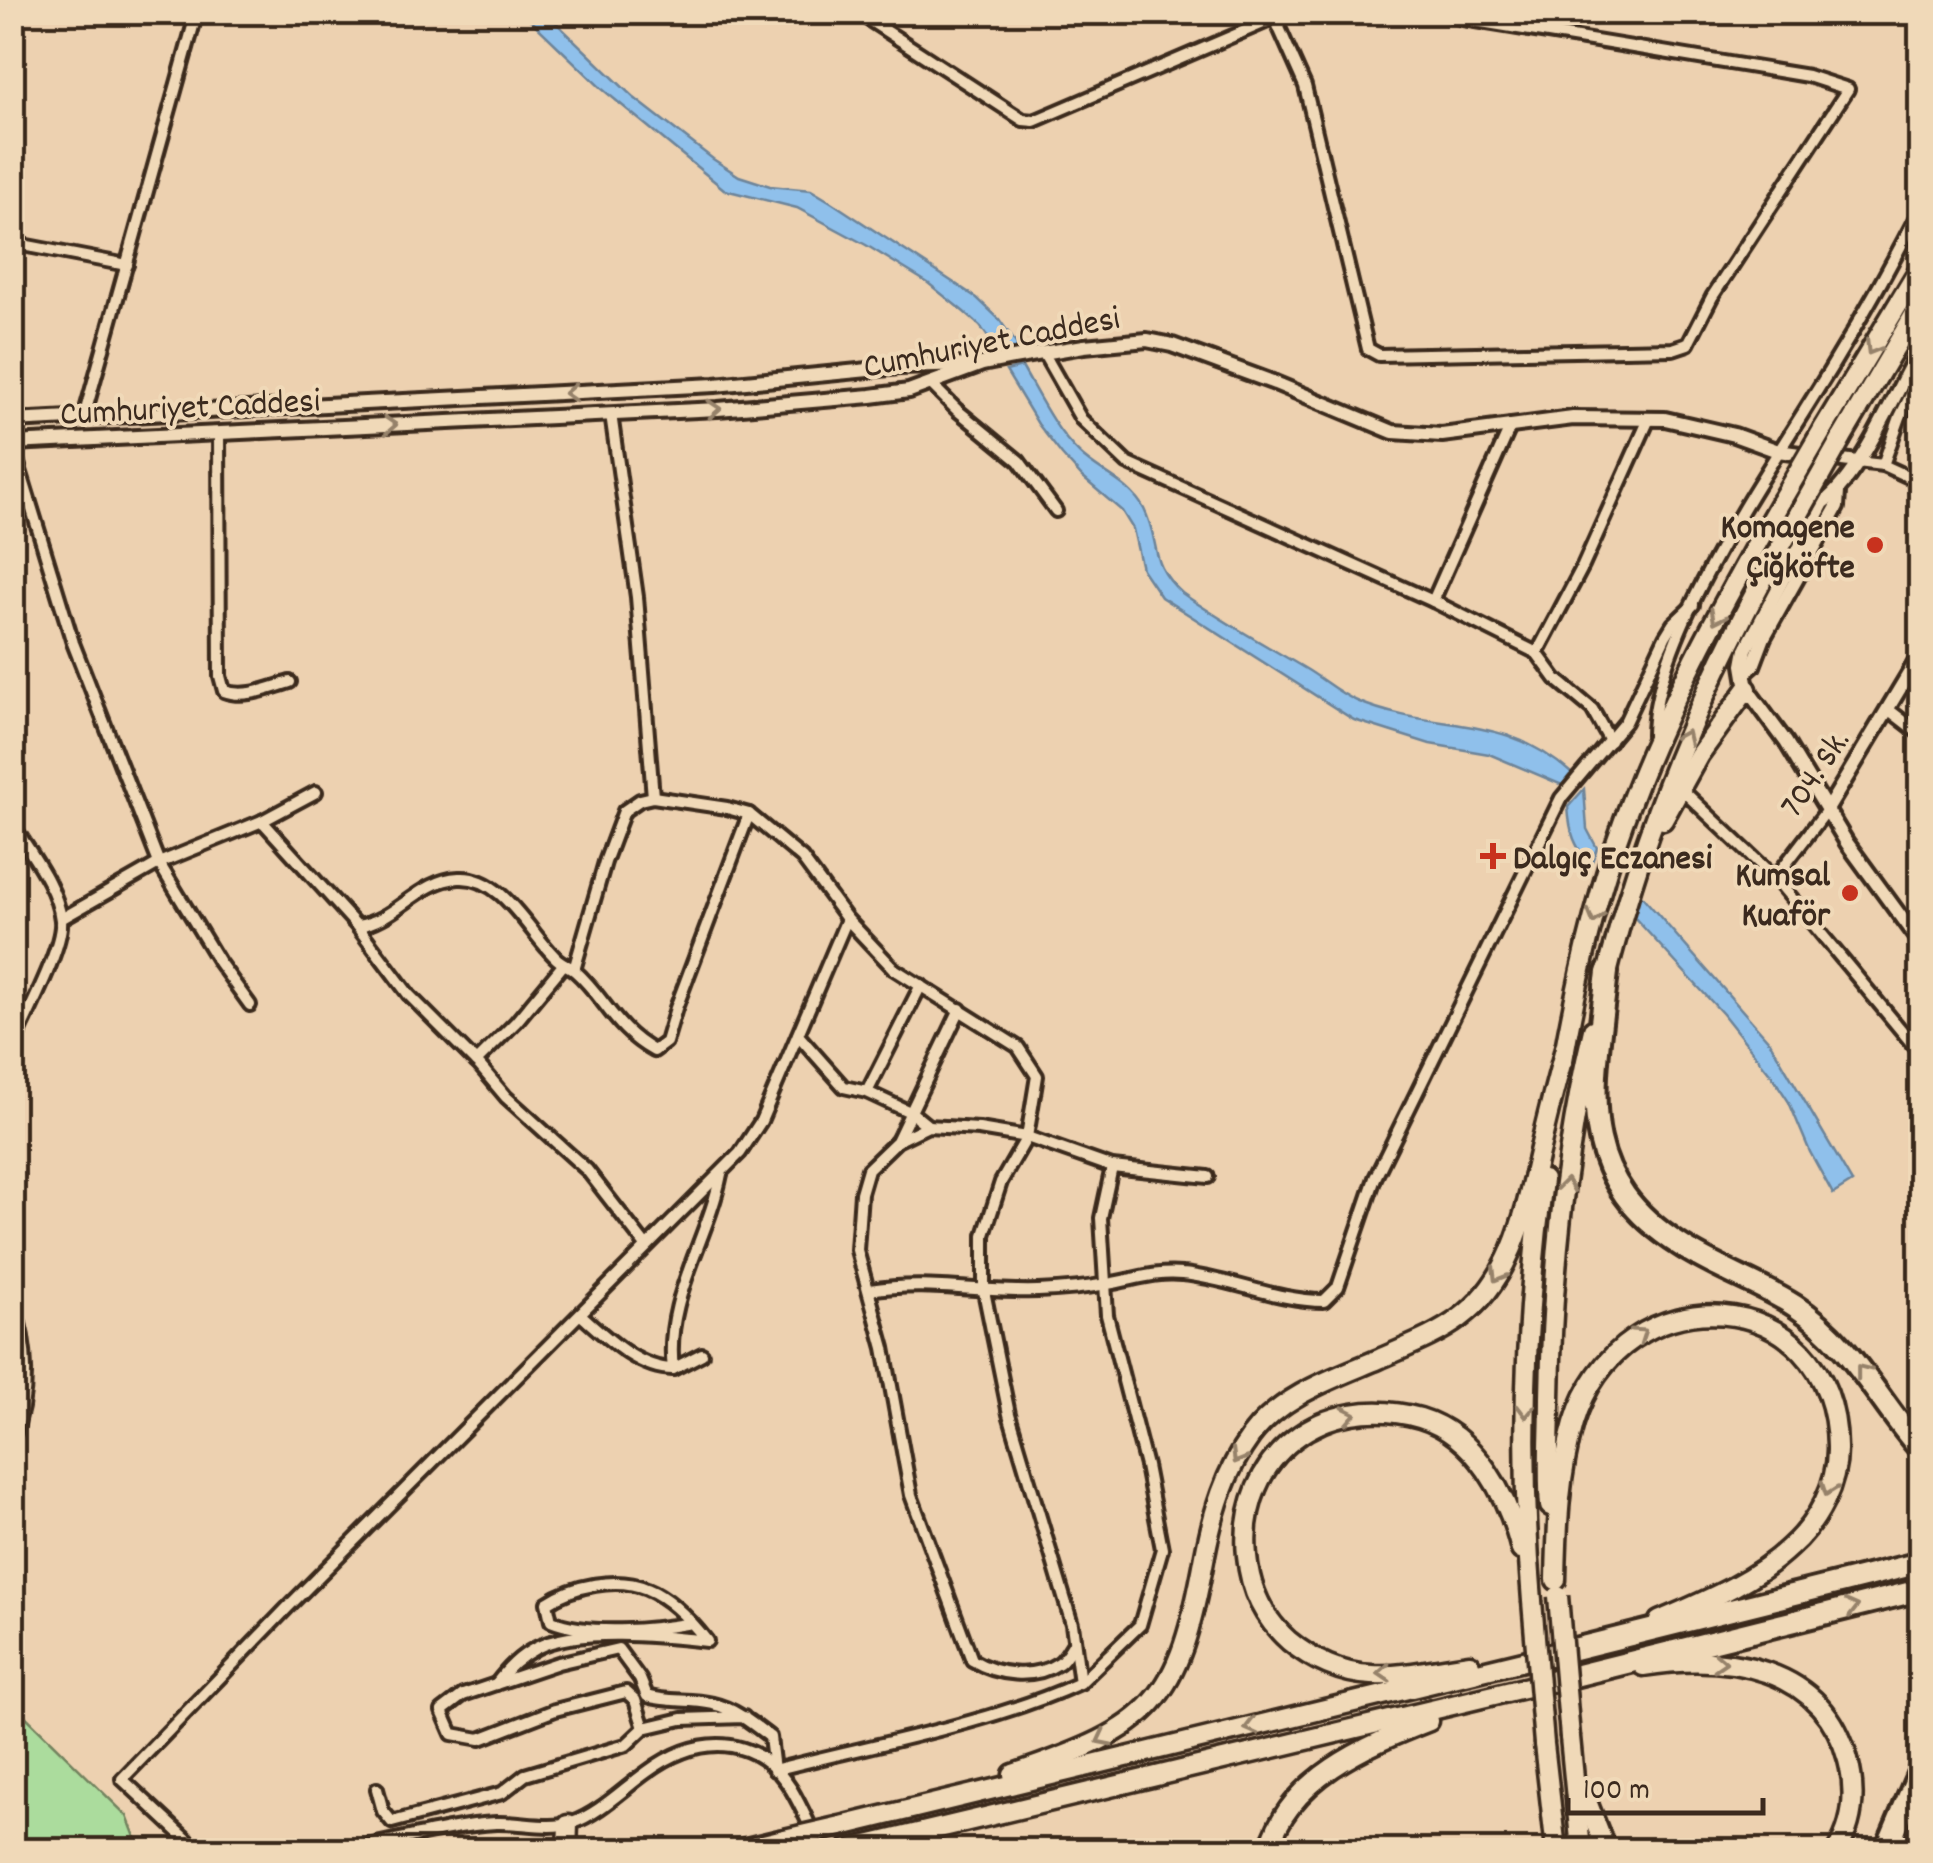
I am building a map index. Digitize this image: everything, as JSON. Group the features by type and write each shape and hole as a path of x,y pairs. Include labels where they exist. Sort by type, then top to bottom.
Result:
{"highway":[{"path":"848,1824 1070,1754 1113,1734 1156,1699 1182,1656 1218,1501 1232,1465 1253,1433 1284,1404 1319,1384 1420,1342 1460,1319 1487,1294 1505,1265 1522,1221 1589,937 1622,825 1654,746 1733,584 1920,268"},
{"path":"1581,1850 1549,1488 1551,1332 1571,1146 1586,1058 1644,844 1679,750 1726,646 1920,304"},
{"path":"1644,844 1657,831 1746,681"},
{"path":"1607,972 1595,1117 1604,1160 1621,1191 1646,1220 1682,1246 1796,1306 1829,1332 1920,1449"},
{"path":"1556,1850 1531,1596 1525,1481 1526,1330 1538,1213 1565,1048"},
{"path":"1531,1596 1518,1535 1503,1497 1486,1468 1461,1440 1432,1422 1396,1411 1354,1412 1320,1422 1292,1439 1268,1465 1251,1498 1244,1532 1248,1569 1258,1605 1278,1632 1306,1655 1336,1668 1372,1675 1550,1654 1656,1622 1710,1599 1762,1571 1793,1545 1823,1503 1837,1458 1837,1425 1830,1394 1814,1366 1791,1342 1764,1325 1726,1314 1687,1314 1650,1326 1618,1350 1591,1384 1575,1420 1562,1475 1557,1588"},
{"path":"738,1850 1920,1564"},
{"path":"852,1849 1920,1590"},
{"path":"1554,1680 1698,1661 1737,1663 1771,1673 1804,1692 1830,1718 1844,1744 1852,1776 1853,1808 1846,1837 1838,1850"},
{"path":"1270,1850 1286,1810 1314,1782 1349,1758 1422,1723 1528,1687"},
{"path":"1571,1742 1584,1794 1606,1850"},
{"path":"1544,1850 1545,1751"},
{"path":"1886,1850 1920,1770"},
{"path":"567,1850 568,1825"}],"street":[{"path":"84,417 196,12"},
{"path":"857,12 1023,120 1034,122 1274,15 1289,12"},
{"path":"1274,15 1305,86 1368,349 1379,354 1399,354 1673,349 1688,344 1712,297 1848,89 1808,76 1464,19 1444,12"},
{"path":"1654,746 1659,695 1672,654 1718,554 1920,212"},
{"path":"12,242 127,265"},
{"name":"Cumhuriyet Caddesi","path":"12,443 611,414 871,396 909,391 982,364 1117,342 1161,341 1393,432 1442,435 1572,418 1649,419 1689,423 1778,451 1857,462"},
{"path":"1920,348 1838,492 1837,507 1764,637 1746,681 1847,843 1920,942"},
{"path":"1044,354 1081,419 1127,464 1433,601 1538,653 1556,679 1592,709 1610,741"},
{"path":"12,421 715,386 899,367 982,364"},
{"path":"1883,465 1920,377"},
{"path":"932,384 1018,461 1056,511"},
{"path":"611,414 637,597 652,797"},
{"path":"1538,653 1583,566 1649,419"},
{"path":"1433,601 1512,425"},
{"path":"219,433 220,676 224,691 248,693 290,682"},
{"path":"12,443 73,643 159,863 250,1005"},
{"path":"1857,462 1883,465 1920,482"},
{"path":"870,1290 905,1284 1039,1291 1106,1284 1154,1273 1184,1274 1302,1301 1324,1301 1338,1287 1375,1178 1561,798 1625,722 1673,624 1694,605"},
{"name":"704. Sk.","path":"1774,878 1827,810 1920,654"},
{"path":"1889,710 1920,734"},
{"path":"1680,788 1774,878 1920,1054"},
{"path":"61,919 159,863 262,820 316,792"},
{"path":"476,1062 569,967 624,810 652,797 750,814 802,858 847,918 894,969 1018,1046 1037,1076 1027,1138 1001,1182 984,1234 984,1291 1009,1414 1072,1624 1080,1683"},
{"path":"357,926 382,918 432,883 474,877 494,890 536,932 630,1038 654,1051 666,1042 750,814"},
{"path":"262,820 357,926 409,995 506,1098 576,1158 646,1246"},
{"path":"12,823 52,892 61,919 54,954 12,1050"},
{"path":"198,1850 122,1780 287,1608 721,1174 761,1121 847,918"},
{"path":"867,1092 921,985"},
{"path":"898,1141 960,1009"},
{"path":"798,1035 844,1086 912,1113 928,1126"},
{"path":"1074,1643 1061,1662 1024,1674 989,1670 972,1660 911,1495 870,1290 858,1250 861,1193 868,1170 898,1141 928,1126 979,1129 1027,1138 1112,1167 1208,1177"},
{"path":"774,1770 1013,1708 1080,1683 1140,1625 1162,1549 1146,1466 1107,1315 1100,1245 1101,1218 1112,1167"},
{"path":"673,1369 672,1323 721,1174"},
{"path":"12,1300 20,1321 25,1368 24,1395 12,1442"},
{"path":"581,1315 657,1369 673,1369 702,1354"},
{"path":"496,1685 511,1664 539,1646 580,1638 653,1636 707,1641 692,1623 646,1588 612,1584 566,1590 547,1604 551,1621 584,1630 653,1630 692,1623"},
{"path":"644,1728 635,1700 626,1692 555,1710 480,1739 452,1734 442,1710 462,1695 618,1649 647,1696 666,1702 712,1703 744,1717 770,1737 774,1770"},
{"path":"377,1788 383,1811 392,1822 502,1794 525,1775 626,1745 644,1728 682,1719 744,1717"},
{"path":"346,1850 493,1823 568,1825 591,1814 652,1768 689,1748 711,1744 739,1746 767,1761 790,1787 822,1850"}],"green space":[{"path":"13,1704 127,1816 140,1850 13,1850"}],"water":[{"path":"523,13 546,13 633,97 739,176 770,186 811,190 977,298 999,319 1020,349 999,352 980,326 928,283 866,245 797,208 725,190 601,88"},
{"path":"1022,367 1070,444 1138,500 1149,521 1164,572 1182,593 1357,701 1386,711 1493,731 1545,753 1571,773 1562,785 1489,754 1430,744 1354,720 1161,597 1142,569 1133,529 1122,511 1062,455 1006,371"},
{"path":"1584,789 1587,829 1597,848 1590,867 1574,838 1568,807"},
{"path":"1640,894 1770,1042 1852,1182 1833,1194 1789,1102 1772,1076 1723,1014 1633,916"}],"place":[{"name":"Komagene Çiğköfte","path":"1875,545"},
{"name":"Dalgıç Eczanesi","path":"1493,856"},
{"name":"Kumsal Kuaför","path":"1850,893"}]}
